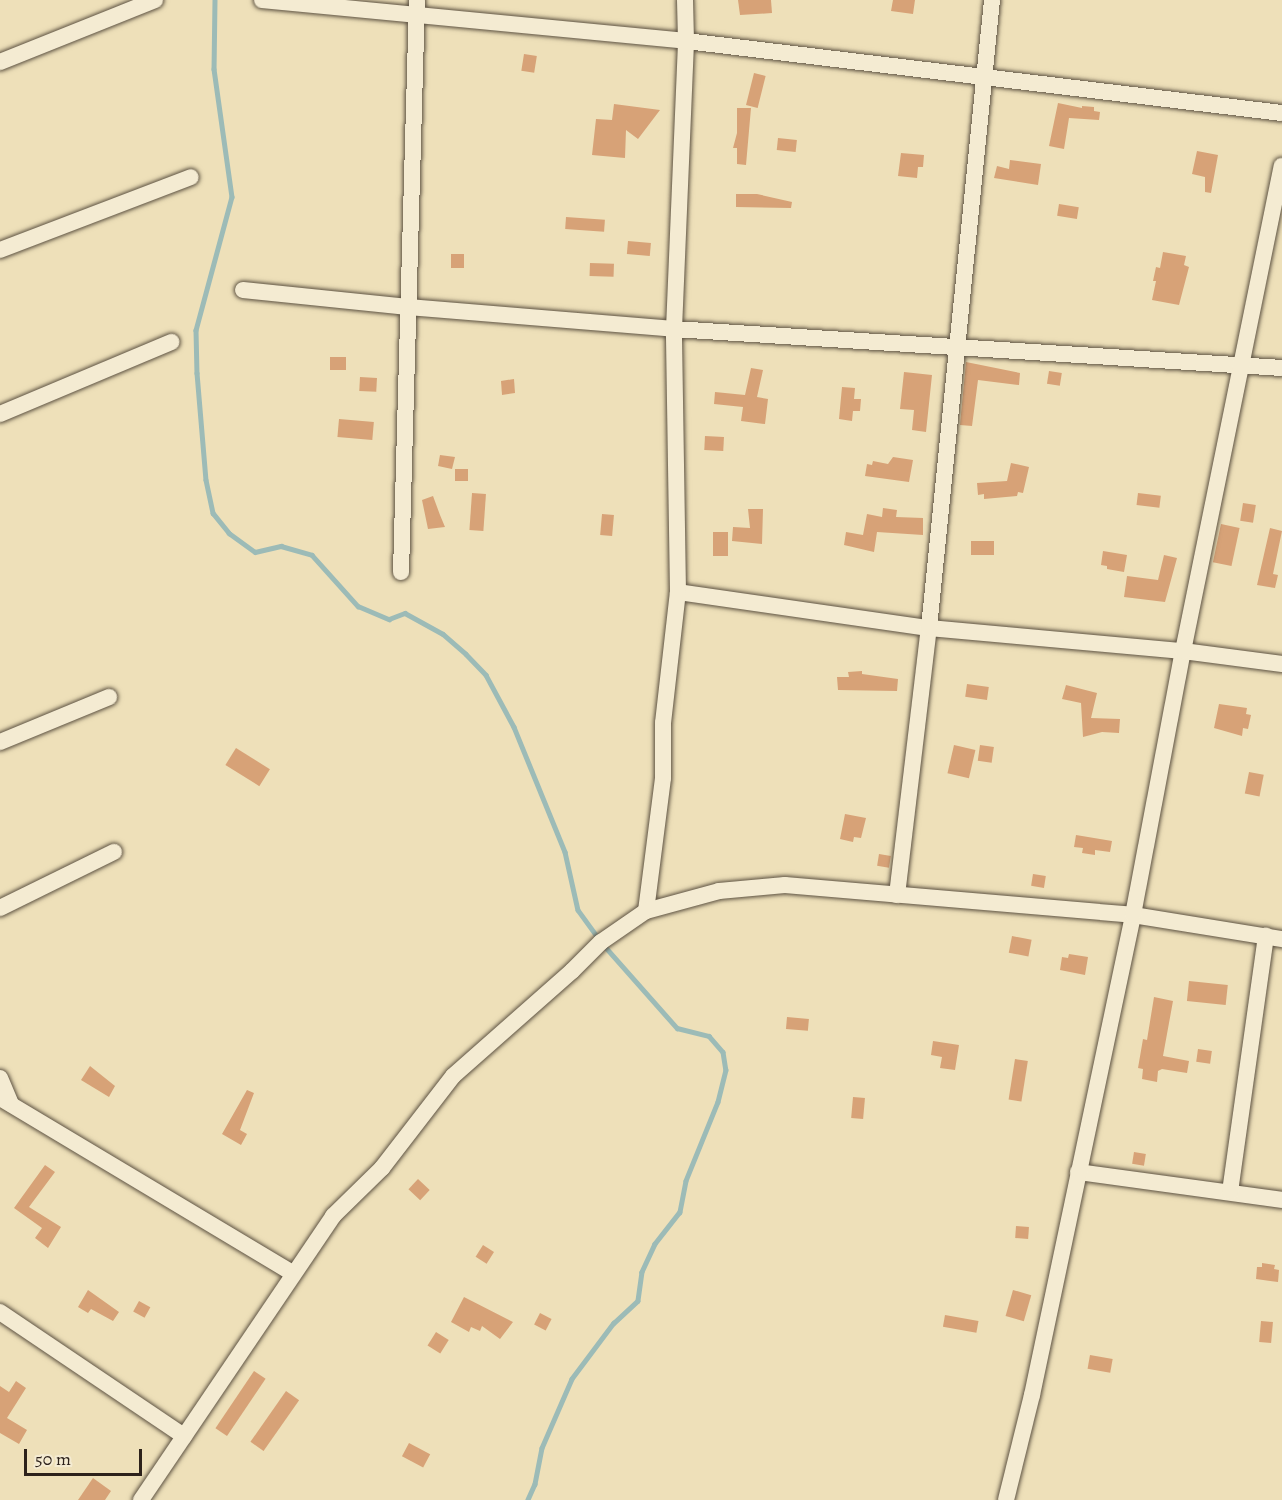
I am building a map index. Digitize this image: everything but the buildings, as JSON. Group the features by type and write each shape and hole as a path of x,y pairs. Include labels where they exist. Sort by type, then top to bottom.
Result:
{"street":[{"path":"0,62 155,0"},
{"path":"262,0 416,8 1282,113"},
{"path":"646,911 663,778 663,723 678,592 674,329 686,41 685,0"},
{"path":"897,895 929,628 992,0"},
{"path":"401,572 416,8"},
{"path":"1006,1500 1032,1395 1133,915 1183,651 1282,166"},
{"path":"0,250 191,177"},
{"path":"243,290 408,307 674,329 1241,363 1282,368"},
{"path":"0,414 171,342"},
{"path":"678,592 929,628 1183,651 1282,664"},
{"path":"0,742 109,697"},
{"path":"0,908 114,852"},
{"path":"141,1500 292,1273 333,1216 382,1168 453,1076 572,971 601,942 646,911 719,891 785,885 1133,915 1274,938 1230,1192"},
{"path":"0,1078 5,1101 292,1273"},
{"path":"1078,1172 1282,1200"},
{"path":"0,1312 184,1436"}],"waterway":[{"path":"215,0 214,69 232,197 196,330 197,373 206,480 213,513 229,533 255,552 281,546 312,555 358,606 389,619 405,613 443,634 486,675 514,727 565,852 578,910 601,942 677,1028 709,1036 723,1052 726,1070 718,1102 686,1181 680,1212 655,1244 642,1272 638,1301 614,1323 572,1379 542,1448 535,1484 528,1500"}]}
